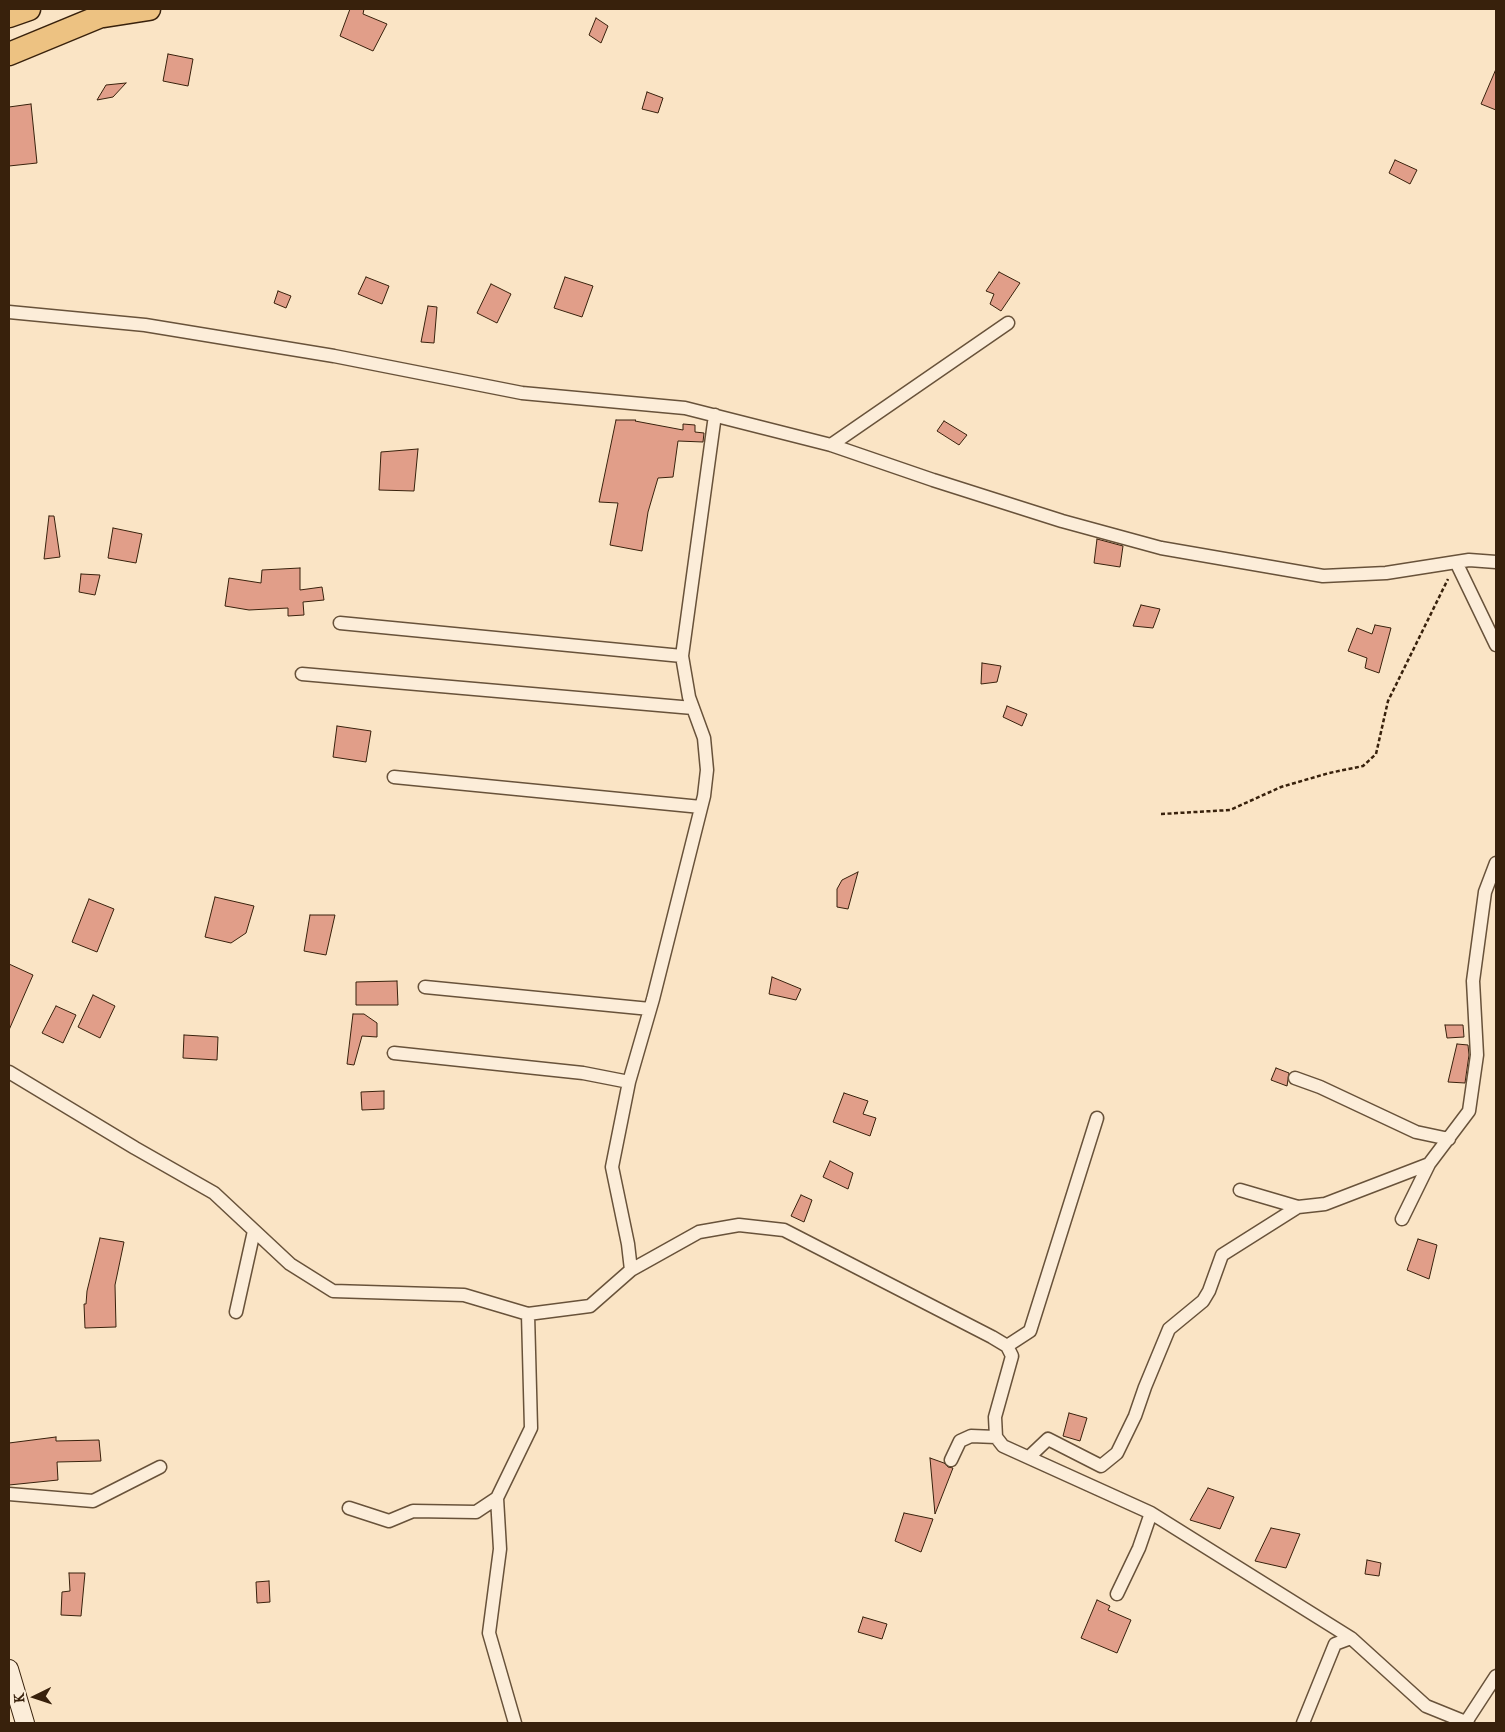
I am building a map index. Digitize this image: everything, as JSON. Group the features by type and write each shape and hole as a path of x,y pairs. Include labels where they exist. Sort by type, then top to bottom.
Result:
{"highway":[{"path":"9,16 29,9"},
{"path":"9,54 108,13 149,9"}],"street":[{"path":"9,312 164,328 334,356 522,393 685,408 831,445 1062,521 1161,548 1324,576 1386,574 1470,560 1496,562"},
{"path":"831,445 1008,323"},
{"path":"631,1270 628,1244 612,1167 629,1082 650,1008 701,807 708,770 704,738 688,697 682,656 715,415"},
{"path":"1456,562 1496,645"},
{"path":"340,624 682,656"},
{"path":"302,674 693,708"},
{"path":"394,777 701,807"},
{"path":"1402,1219 1429,1164 1469,1111 1477,1055 1473,981 1485,892 1496,863"},
{"path":"425,987 650,1008"},
{"path":"394,1053 583,1073 629,1082"},
{"path":"9,1072 214,1193 290,1264 333,1291 464,1294 528,1314 590,1306 631,1270 699,1232 739,1225 784,1230 1007,1346 1012,1356 995,1417 996,1437 1003,1446 1151,1513 1351,1638 1426,1706 1467,1723 1496,1676"},
{"path":"1295,1078 1320,1087 1416,1132 1448,1139"},
{"path":"1007,1346 1030,1331 1097,1118"},
{"path":"1240,1190 1298,1207 1325,1204 1429,1164"},
{"path":"1029,1457 1048,1439 1102,1466 1117,1453 1135,1416 1169,1329 1203,1301 1209,1291 1222,1255 1298,1207"},
{"path":"236,1312 254,1231"},
{"path":"515,1723 488,1632 500,1549 497,1498 531,1428 528,1314"},
{"path":"951,1460 960,1441 971,1436 996,1437"},
{"path":"9,1494 93,1501 160,1467"},
{"path":"348,1508 389,1521 413,1511 476,1512 497,1498"},
{"path":"1117,1594 1139,1548 1151,1513"},
{"path":"1303,1723 1335,1644 1351,1638"},
{"path":"9,1670 25,1723"}],"path":[{"path":"1161,814 1230,810 1281,788 1329,773 1362,766 1376,754 1388,701 1456,562"}],"building":[{"path":"350,9 364,9 363,14 387,24 373,51 340,36"},
{"path":"596,18 608,26 601,43 589,35"},
{"path":"168,54 193,59 188,86 163,81"},
{"path":"1496,69 1496,110 1481,104"},
{"path":"126,83 113,97 97,100 106,85"},
{"path":"647,92 663,98 658,113 642,109"},
{"path":"31,104 37,163 9,166 9,107"},
{"path":"1395,160 1417,170 1410,184 1389,173"},
{"path":"999,272 1020,283 1001,311 990,304 994,294 986,291"},
{"path":"366,277 389,286 382,304 358,294"},
{"path":"565,277 593,286 582,317 554,308"},
{"path":"491,284 511,294 497,323 477,313"},
{"path":"278,291 291,296 286,308 274,303"},
{"path":"428,306 437,307 434,343 421,342"},
{"path":"616,420 636,420 683,430 683,424 695,425 695,432 704,433 703,442 678,441 673,477 658,478 648,512 642,551 610,545 618,503 599,502"},
{"path":"944,421 967,435 959,445 937,431"},
{"path":"418,449 414,491 379,490 381,452"},
{"path":"49,516 54,516 60,557 44,559"},
{"path":"113,528 142,534 136,563 108,558"},
{"path":"1097,539 1123,546 1120,567 1094,563"},
{"path":"300,568 300,590 322,587 324,600 303,602 304,615 288,616 288,608 249,610 225,606 229,578 261,583 262,570"},
{"path":"81,574 100,575 95,595 79,592"},
{"path":"1141,605 1160,609 1153,628 1133,626"},
{"path":"1375,625 1391,628 1379,673 1365,668 1367,658 1348,651 1357,628 1372,634"},
{"path":"982,663 1001,666 997,682 981,684"},
{"path":"1007,706 1027,714 1022,726 1003,717"},
{"path":"337,726 371,731 366,762 333,757"},
{"path":"858,872 848,909 837,907 837,889 842,880"},
{"path":"215,897 254,906 246,933 231,943 205,937"},
{"path":"89,899 114,909 97,952 72,942"},
{"path":"310,915 335,915 326,955 304,951"},
{"path":"9,964 33,975 9,1030"},
{"path":"772,977 801,989 796,1000 769,994"},
{"path":"397,981 398,1005 356,1005 356,982"},
{"path":"93,995 115,1006 100,1038 78,1027"},
{"path":"56,1006 76,1015 63,1043 42,1033"},
{"path":"353,1014 364,1014 377,1023 377,1037 362,1036 354,1065 347,1064"},
{"path":"1445,1025 1463,1025 1464,1037 1447,1038"},
{"path":"184,1035 218,1037 217,1060 183,1058"},
{"path":"1457,1044 1468,1045 1469,1055 1465,1083 1448,1082"},
{"path":"1276,1068 1289,1073 1287,1086 1271,1080"},
{"path":"384,1091 384,1109 362,1110 361,1092"},
{"path":"844,1093 868,1101 863,1114 876,1118 870,1136 833,1122"},
{"path":"830,1161 853,1173 848,1189 823,1177"},
{"path":"801,1195 812,1200 804,1222 791,1216"},
{"path":"100,1238 124,1242 115,1285 116,1327 85,1328 84,1304 86,1304 87,1291"},
{"path":"1418,1239 1437,1245 1429,1279 1407,1270"},
{"path":"1069,1413 1087,1418 1080,1441 1063,1436"},
{"path":"56,1437 56,1441 99,1440 101,1461 57,1462 58,1480 9,1485 9,1443"},
{"path":"930,1458 953,1468 935,1514"},
{"path":"1208,1488 1234,1497 1220,1529 1190,1520"},
{"path":"904,1513 933,1519 921,1552 895,1541"},
{"path":"1271,1528 1300,1534 1286,1568 1255,1561"},
{"path":"1367,1560 1381,1563 1379,1576 1365,1574"},
{"path":"69,1573 85,1573 81,1616 61,1615 62,1592 70,1591"},
{"path":"269,1581 270,1602 257,1603 256,1582"},
{"path":"1097,1600 1110,1606 1108,1610 1131,1620 1117,1653 1081,1638"},
{"path":"863,1617 887,1624 882,1639 858,1632"}]}
